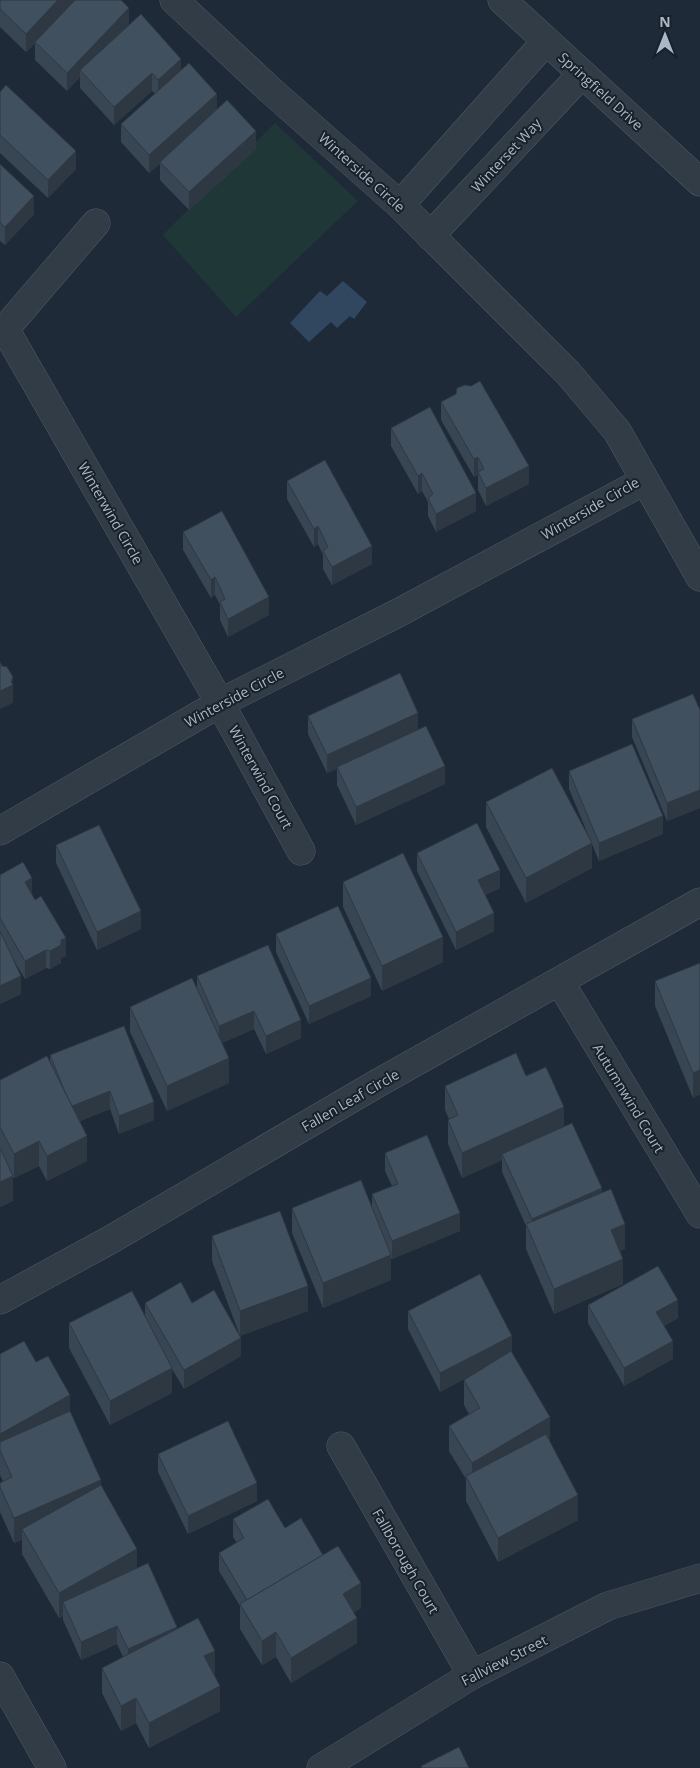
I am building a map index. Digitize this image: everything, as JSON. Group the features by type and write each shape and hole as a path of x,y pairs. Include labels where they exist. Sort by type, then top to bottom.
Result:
{"street":[{"name":"Winterside Circle","path":"0,831 220,703 398,613 644,481 617,431 568,373 400,205 269,89 174,0"},
{"name":"Springfield Drive","path":"502,0 700,182"},
{"path":"400,205 546,41"},
{"name":"Winterset Way","path":"430,236 582,74"},
{"path":"2,330 96,223"},
{"name":"Winterwind Circle","path":"2,330 220,703"},
{"path":"644,481 700,577"},
{"name":"Winterwind Court","path":"220,703 302,851"},
{"name":"Fallen Leaf Circle","path":"0,1300 110,1240 378,1083 700,902"},
{"name":"Autumnwind Court","path":"560,982 700,1214"},
{"name":"Fallborough Court","path":"341,1446 472,1675"},
{"name":"Fallview Street","path":"321,1768 472,1675 608,1606 700,1578"},
{"path":"0,1676 52,1768"}],"green space":[{"path":"275,123 358,201 236,317 163,235"}],"water":[{"path":"343,281 367,302 354,319 350,316 337,328 331,322 309,342 290,323 320,291 327,296"}],"building":[{"path":"0,0 58,0 26,34 0,9"},
{"path":"75,0 121,0 129,8 67,73 35,42"},
{"path":"141,14 181,59 158,80 152,73 114,107 80,70"},
{"path":"189,63 217,94 149,155 121,124"},
{"path":"6,85 76,151 48,180 0,135 0,92"},
{"path":"227,100 256,131 189,192 160,162"},
{"path":"0,164 34,196 5,227 0,223"},
{"path":"480,381 529,466 486,488 478,472 484,469 478,457 474,459 441,402 456,394 457,388 465,385 471,386"},
{"path":"430,407 476,493 436,514 428,498 433,494 422,473 418,476 391,428"},
{"path":"325,460 372,546 332,567 323,551 328,547 318,526 314,529 287,481"},
{"path":"222,511 269,597 228,619 220,602 225,599 215,577 211,580 183,532"},
{"path":"0,662 2,666 7,667 13,677 11,682 13,685 0,691"},
{"path":"400,673 418,713 327,755 308,716"},
{"path":"693,694 700,710 700,790 667,803 632,719"},
{"path":"426,726 445,766 356,807 337,767"},
{"path":"632,744 663,816 599,843 569,771"},
{"path":"552,768 592,843 526,878 486,802"},
{"path":"477,823 500,870 478,880 494,913 456,932 417,853"},
{"path":"99,825 141,911 97,932 56,845"},
{"path":"403,853 443,937 382,966 343,882"},
{"path":"23,862 32,878 25,882 35,900 41,896 66,938 61,940 61,945 50,951 46,950 25,961 0,918 0,875"},
{"path":"338,906 371,978 309,1006 276,934"},
{"path":"0,931 21,976 0,986"},
{"path":"268,945 301,1020 266,1036 254,1011 219,1026 197,976"},
{"path":"700,963 700,1070 693,1073 655,981"},
{"path":"192,978 229,1058 167,1086 130,1007"},
{"path":"124,1026 154,1102 119,1116 110,1091 72,1106 50,1055"},
{"path":"516,1053 526,1076 546,1067 564,1107 462,1153 448,1120 458,1115 445,1086"},
{"path":"47,1056 87,1136 47,1156 39,1141 14,1154 0,1127 0,1080"},
{"path":"572,1123 602,1188 532,1219 502,1154"},
{"path":"427,1135 460,1213 392,1241 372,1194 398,1184 385,1153"},
{"path":"0,1148 13,1176 0,1182"},
{"path":"361,1180 391,1255 323,1283 292,1208"},
{"path":"611,1189 625,1224 611,1230 623,1259 554,1289 526,1224"},
{"path":"280,1211 308,1286 240,1311 212,1236"},
{"path":"658,1266 678,1300 656,1312 673,1341 624,1368 588,1305"},
{"path":"480,1274 512,1336 440,1373 408,1311"},
{"path":"181,1282 192,1303 214,1290 241,1338 184,1370 145,1303"},
{"path":"132,1291 172,1368 110,1401 69,1323"},
{"path":"24,1341 36,1362 48,1356 70,1395 0,1434 0,1354"},
{"path":"511,1351 550,1417 472,1463 449,1426 480,1408 464,1380"},
{"path":"70,1411 101,1480 14,1518 0,1487 0,1483 12,1477 0,1450 0,1442"},
{"path":"228,1421 257,1483 188,1516 158,1454"},
{"path":"546,1434 578,1495 498,1538 466,1476"},
{"path":"101,1485 137,1549 59,1593 22,1529"},
{"path":"268,1499 285,1528 301,1518 323,1555 247,1600 219,1553 244,1538 233,1519"},
{"path":"338,1546 361,1583 343,1594 357,1618 291,1658 276,1632 262,1641 240,1604"},
{"path":"148,1563 177,1627 128,1649 117,1626 81,1642 63,1602"},
{"path":"198,1618 215,1651 204,1656 220,1686 149,1723 136,1698 121,1706 102,1668"},
{"path":"459,1747 469,1768 422,1768 421,1766"}]}
